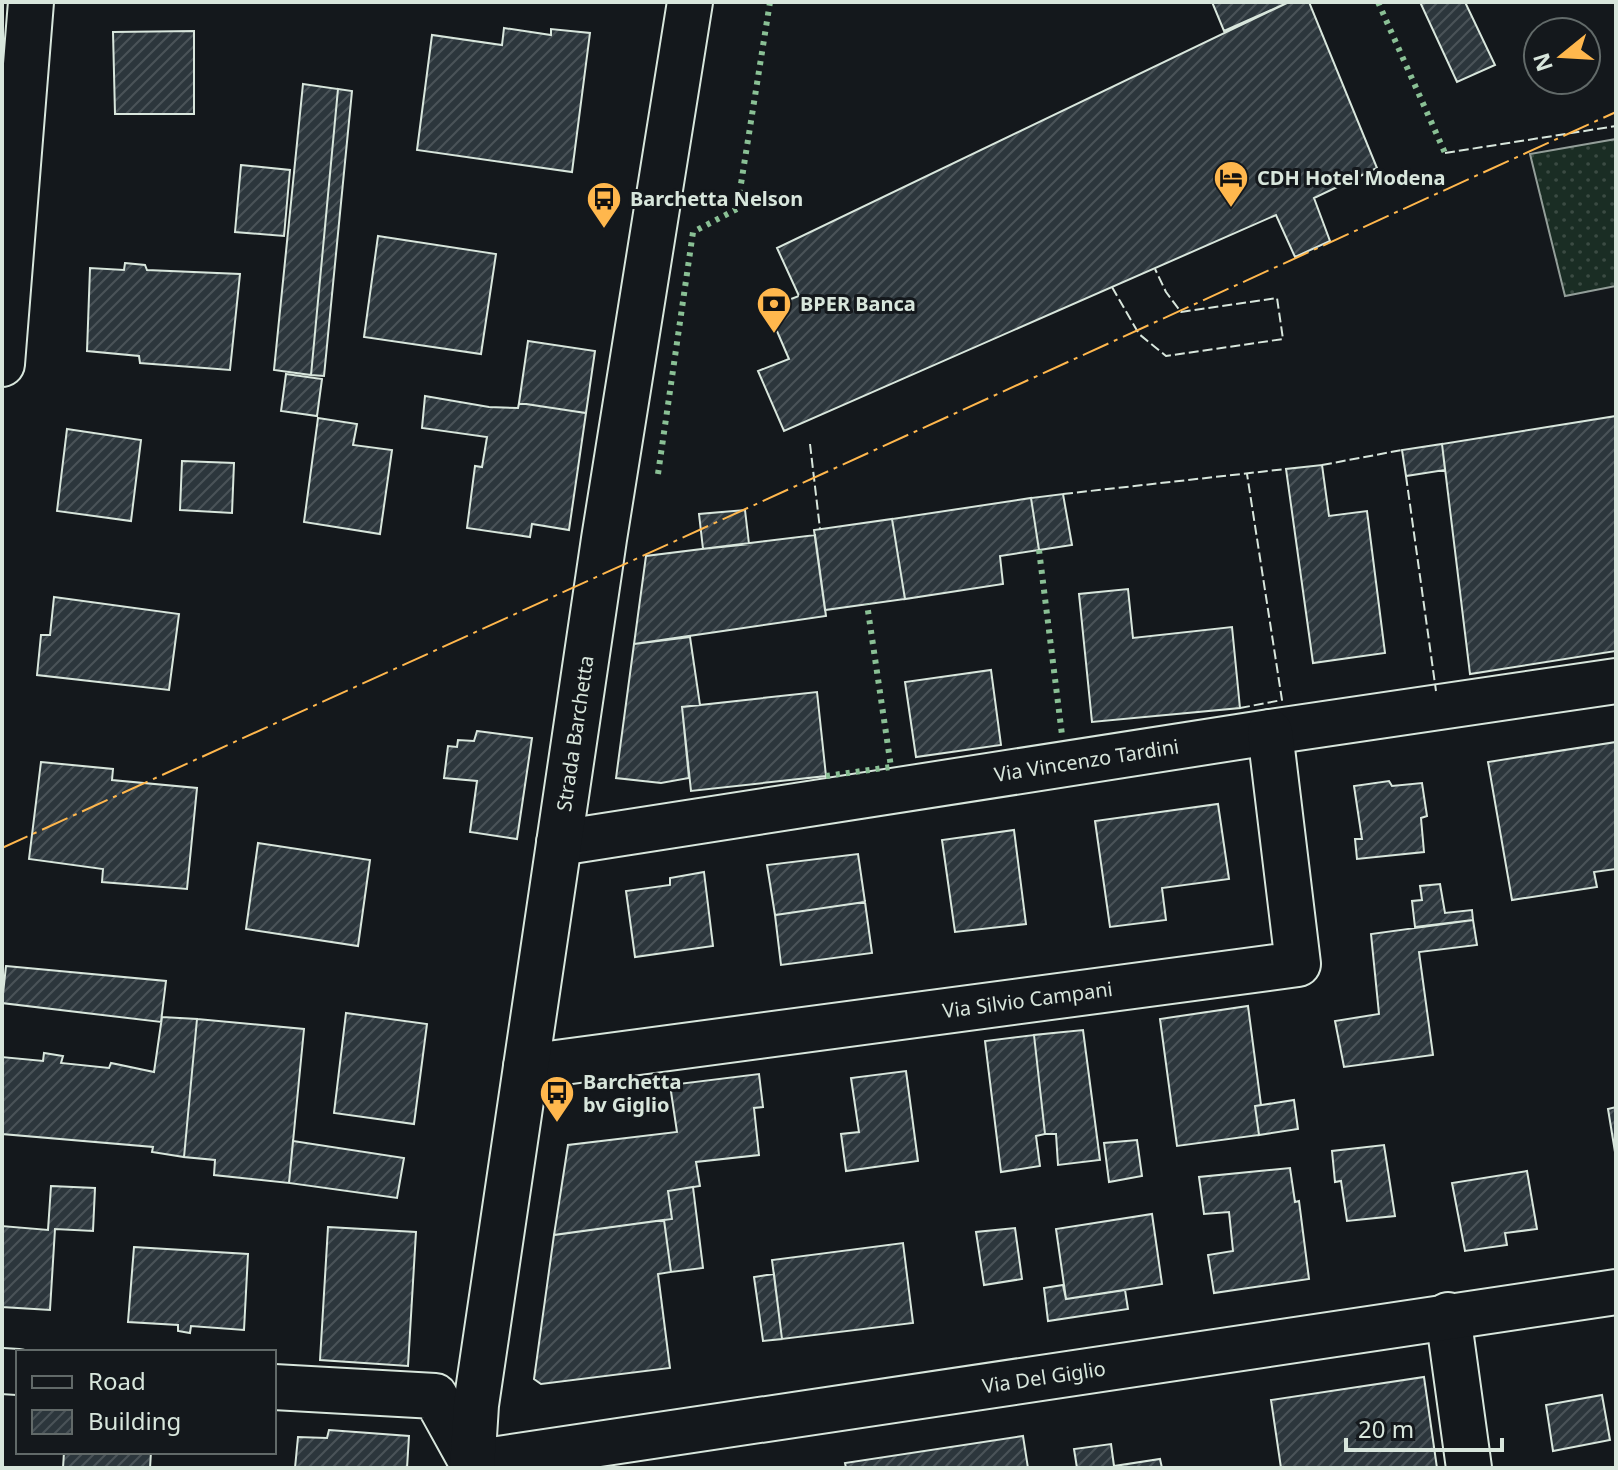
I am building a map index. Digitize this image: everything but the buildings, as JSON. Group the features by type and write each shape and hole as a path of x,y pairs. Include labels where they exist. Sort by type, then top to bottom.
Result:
{"street":[{"path":"3,344 31,2"},
{"name":"Strada Barchetta","path":"472,1466 476,1405 559,843 690,2"},
{"name":"Via Vincenzo Tardini","path":"559,843 1616,681"},
{"name":"Via Silvio Campani","path":"526,1067 1298,964 1270,732"},
{"name":"Via Del Giglio","path":"472,1466 1448,1315 1616,1292"},
{"path":"1448,1315 1469,1468"},
{"path":"276,1387 435,1396 472,1466"}],"green space":[{"path":"1616,139 1616,286 1565,296 1530,154"}],"hedge":[{"path":"658,474 693,232 737,209 770,2"},
{"path":"1378,2 1445,153"},
{"path":"1039,550 1062,735"},
{"path":"826,776 891,767 867,604"}],"fence":[{"path":"1445,153 1616,126"},
{"path":"1112,287 1139,334 1166,356 1283,339 1277,298 1181,312 1166,292 1155,269"},
{"path":"810,444 820,529"},
{"path":"1322,465 1402,450"},
{"path":"1063,494 1286,469"},
{"path":"1240,708 1282,700 1247,474"},
{"path":"1406,476 1436,691"}],"power":[{"path":"2,848 1616,112"}],"place":[{"name":"CDH Hotel Modena","path":"1231,209"},
{"name":"Barchetta Nelson","path":"604,230"},
{"name":"BPER Banca","path":"774,335"},
{"name":"Barchetta bv Giglio","path":"557,1124"}]}
